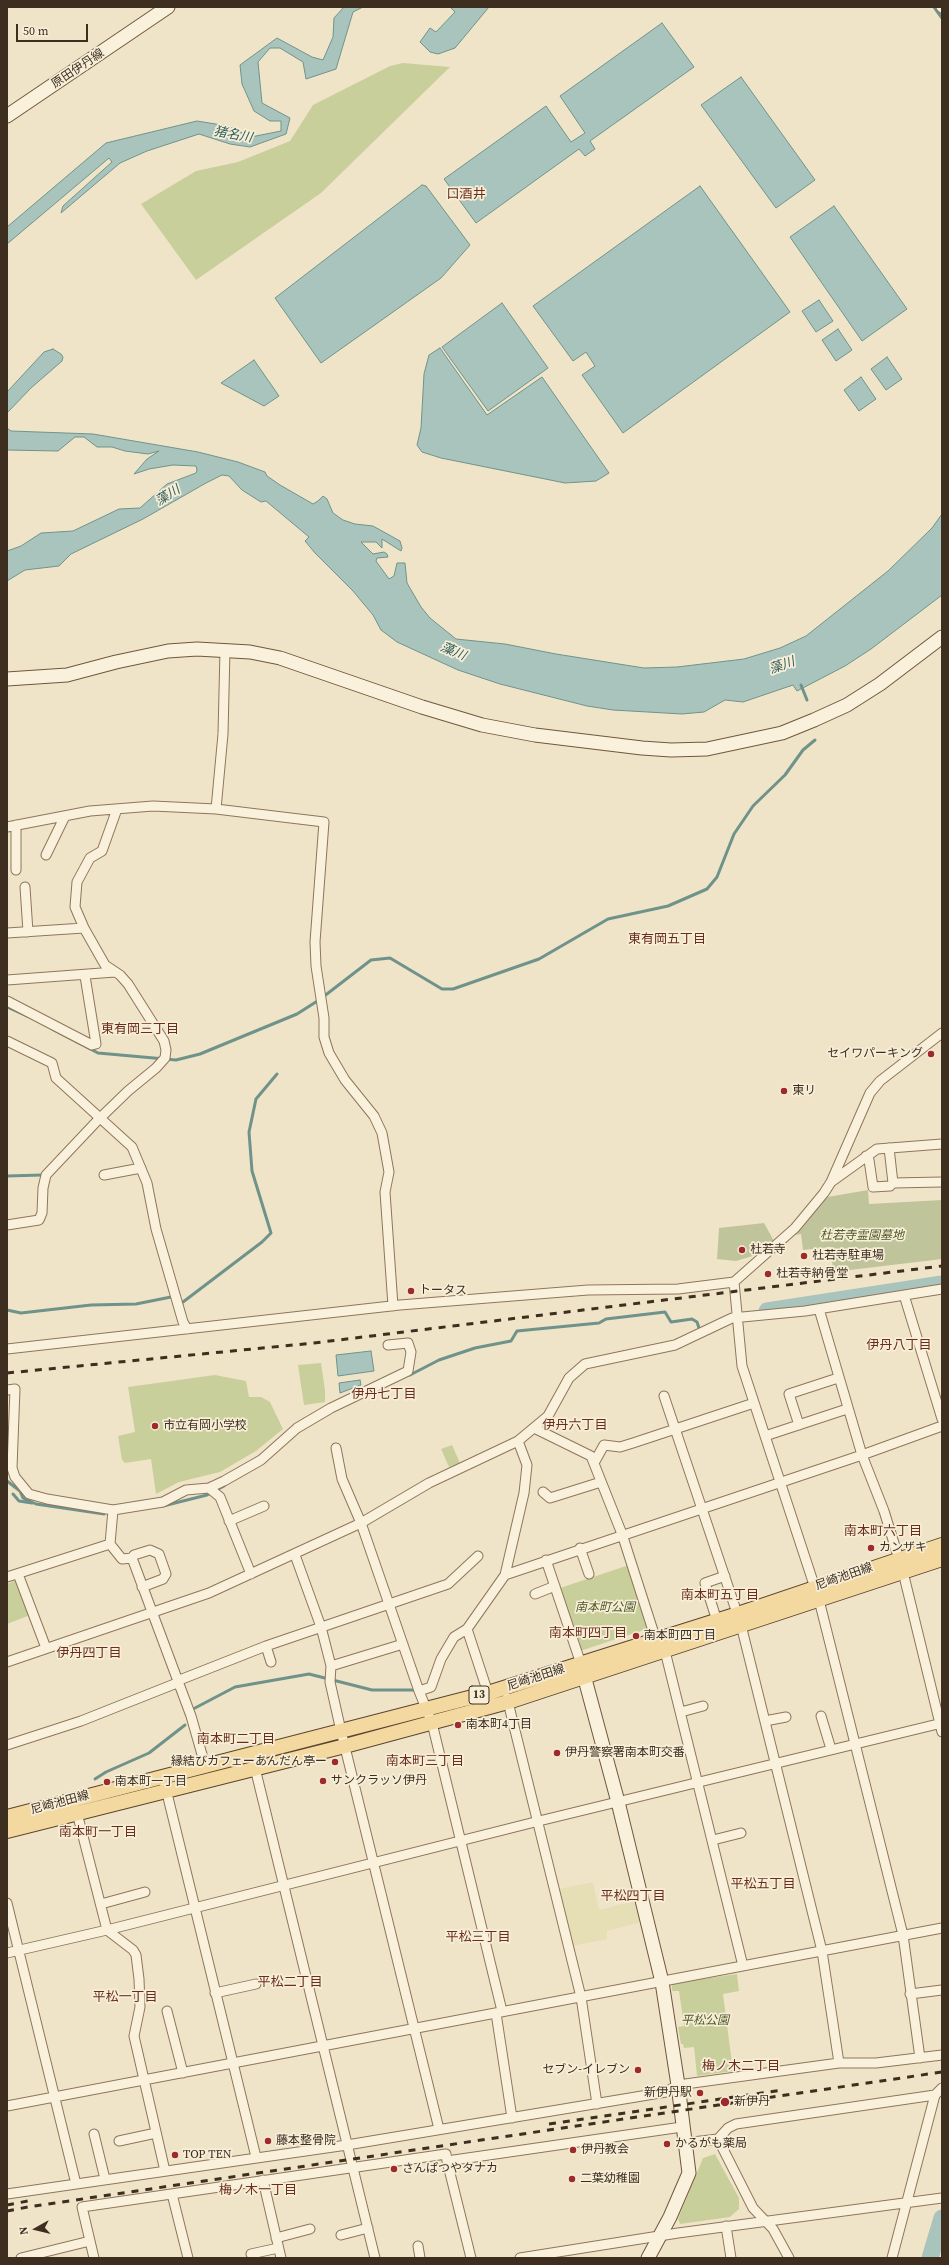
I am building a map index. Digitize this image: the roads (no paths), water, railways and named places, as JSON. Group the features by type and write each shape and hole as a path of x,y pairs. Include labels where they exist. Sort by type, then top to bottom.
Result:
{"main road":[{"name":"尼崎池田線","path":"817,1594 898,1559 942,1545"},
{"name":"尼崎池田線","path":"164,1783 205,1765 253,1761 345,1746 508,1702 583,1670 661,1643 739,1620 817,1594 903,1572 942,1559"},
{"name":"尼崎池田線","path":"661,1643 717,1620 739,1620"},
{"name":"尼崎池田線","path":"7,1831 76,1806 253,1761 341,1731 504,1688 583,1670"},
{"name":"尼崎池田線","path":"8,1814 76,1806"}],"street":[{"name":"原田伊丹線","path":"7,116 168,7"},
{"path":"7,679 67,675 116,662 168,651 224,650 280,658 422,708 482,725 535,735 671,750 707,749 748,742 782,733 814,720 847,704 880,684 942,637"},
{"path":"216,809 223,734 224,650"},
{"path":"16,870 11,826 65,816 153,806 216,809 324,822 315,942 316,966 324,1018 324,1037 329,1053 345,1080 374,1116 382,1133 389,1172 385,1192 393,1306"},
{"path":"7,1225 39,1220 42,1213 45,1177 100,1118 163,1060 166,1050 164,1040 128,984 120,975 105,965 84,928 75,907 78,882 90,858 102,852 117,809"},
{"path":"46,855 65,816"},
{"path":"25,888 28,932"},
{"path":"7,933 84,928"},
{"path":"7,980 85,976 114,972"},
{"path":"7,1001 92,1045 96,1044 85,976"},
{"path":"7,1349 393,1306 588,1290 678,1289 734,1282 795,1228 831,1182 870,1093 880,1081 942,1033"},
{"path":"7,1041 52,1063 56,1078 132,1147 147,1183 156,1229 187,1329"},
{"path":"831,1182 877,1149 942,1144"},
{"path":"889,1148 893,1183"},
{"path":"866,1156 869,1160 873,1187 890,1186 893,1183 942,1182"},
{"path":"104,1175 141,1168"},
{"path":"734,1282 742,1366 817,1594 903,1935 920,2058"},
{"path":"7,1662 209,1593 295,1555 361,1523 422,1487 518,1441 548,1416 569,1378 586,1364 675,1345 732,1318 819,1309 942,1289"},
{"path":"904,1295 942,1419"},
{"path":"7,1953 107,1930 462,1840 831,1749 941,1726 903,1572 884,1510 862,1455 838,1378 819,1309"},
{"path":"7,1390 15,1389 11,1476 25,1491 33,1496 113,1510 163,1502 186,1490 212,1490 224,1481 261,1460 298,1428 331,1408 408,1371 411,1352 408,1343 388,1345"},
{"path":"799,1425 789,1394 838,1378"},
{"path":"664,1396 703,1507 739,1620 822,1951 839,2063"},
{"path":"594,1463 604,1445 620,1447 754,1403"},
{"path":"765,1436 848,1409"},
{"path":"505,1575 580,1548 862,1455 942,1426"},
{"path":"534,1428 591,1456 622,1534 661,1643 681,1712 743,1966"},
{"path":"419,1691 431,1687 441,1659 454,1637 466,1629 505,1575 524,1493 527,1465 518,1441"},
{"path":"336,1448 342,1479 361,1523 390,1604 425,1710 432,1723 462,1840 499,2012 512,2118"},
{"path":"543,1492 550,1498 601,1482"},
{"path":"212,1490 229,1521 251,1574"},
{"path":"229,1521 264,1506"},
{"path":"113,1510 110,1544 122,1559 132,1558 134,1555 150,1550 159,1554 166,1574 163,1580 142,1587"},
{"path":"7,1577 110,1544"},
{"path":"580,1548 589,1574"},
{"path":"295,1555 321,1627 331,1666 330,1682 341,1731 439,2129"},
{"path":"7,1745 81,1721 266,1646 448,1584 478,1556"},
{"path":"132,1558 147,1603 153,1612 177,1682 191,1716 205,1765"},
{"path":"546,1560 583,1670 618,1802 662,1982 678,2085 682,2127 689,2173 670,2217 657,2238 648,2258"},
{"path":"18,1574 46,1648"},
{"path":"717,1620 705,1583 725,1576"},
{"path":"535,1594 555,1586"},
{"path":"466,1629 488,1693"},
{"path":"331,1666 403,1644"},
{"path":"266,1646 271,1662"},
{"path":"504,1688 539,1821 581,1997 597,2104"},
{"path":"681,1712 703,1706"},
{"path":"822,1716 831,1749"},
{"path":"765,1721 786,1717"},
{"path":"253,1761 375,2258"},
{"path":"164,1783 256,2157"},
{"path":"76,1806 107,1930 133,1950 136,1955 140,2007 134,2036 165,2170"},
{"path":"712,1840 741,1833"},
{"path":"101,1904 145,1892"},
{"path":"7,1903 76,2184"},
{"path":"7,2106 942,1928"},
{"path":"216,1993 256,1984"},
{"path":"910,1994 942,1990"},
{"path":"167,2011 183,2073"},
{"path":"7,2194 165,2170 347,2145 666,2092 678,2085 839,2063 876,2063 942,2055"},
{"path":"684,2143 718,2139 728,2128 736,2124 939,2092 892,2258"},
{"path":"447,2161 682,2127"},
{"path":"119,2141 156,2133"},
{"path":"94,2134 105,2179"},
{"path":"718,2139 753,2208 767,2221 789,2258"},
{"path":"94,2258 82,2207 446,2154 471,2258"},
{"path":"263,2180 281,2258"},
{"path":"172,2194 188,2258"},
{"path":"525,2258 726,2226 942,2198"},
{"path":"726,2226 731,2258"},
{"path":"341,2235 368,2228"},
{"path":"276,2238 310,2229"},
{"path":"22,2258 90,2241"},
{"path":"418,2246 420,2258"},
{"path":"251,2254 278,2248"}],"water":[{"name":"猪名川","path":"344,7 363,7 353,12 336,69 306,79 303,62 280,48 270,48 258,62 262,103 290,118 286,134 250,147 230,144 199,134 147,151 120,163 61,213 63,206 112,162 109,158 7,244 7,227 106,143 197,121 228,126 251,137 281,131 281,121 270,121 254,111 242,84 240,65 277,38 312,57 323,60 333,37 334,18"},
{"path":"450,7 489,7 455,48 438,54 430,52 420,42 430,28 436,32 455,12"},
{"path":"662,23 694,67 590,141 595,149 585,156 579,149 476,223 444,179 546,106 571,142 585,133 560,96"},
{"path":"741,77 815,180 776,208 701,105"},
{"path":"422,185 426,186 470,245 441,278 321,363 275,298"},
{"path":"700,186 790,312 623,433 582,375 595,366 586,352 573,361 533,306"},
{"path":"834,206 907,309 862,341 790,237"},
{"path":"819,300 833,321 816,332 802,311"},
{"path":"502,303 548,368 488,411 442,347"},
{"path":"838,329 852,350 836,361 822,340"},
{"path":"440,348 487,415 542,377 609,473 596,481 565,483 441,458 422,452 417,445 421,428 424,374 429,355"},
{"path":"53,349 61,354 63,357 62,361 31,388 7,413 7,392 44,352"},
{"path":"887,357 902,379 886,390 871,369"},
{"path":"254,360 279,396 264,406 221,383"},
{"path":"861,377 876,399 859,411 844,390"},
{"name":"藻川","path":"7,428 11,431 93,434 198,452 238,462 265,472 267,476 280,485 313,504 323,496 327,499 333,513 343,520 355,524 373,526 400,541 402,548 401,551 382,539 382,548 376,542 361,542 373,554 384,552 387,554 388,557 377,558 376,561 389,579 394,576 397,563 405,563 407,583 421,607 430,618 456,639 505,644 644,668 677,667 744,659 780,648 806,636 888,571 932,528 942,514 942,595 871,649 845,666 797,691 793,685 743,702 725,700 704,712 682,714 613,710 587,706 500,684 458,670 397,642 381,630 373,615 353,591 315,553 305,541 309,537 266,501 261,502 242,490 229,476 222,475 143,519 71,554 59,566 25,570 7,581 7,551 21,546 41,533 73,531 119,509 140,508 167,484 196,473 197,470 196,466 173,465 149,469 134,474 147,459 159,451 148,454 125,451 112,447 97,447 84,437 75,437 58,451 7,450"},
{"path":"371,1351 374,1371 338,1376 336,1355"},
{"path":"360,1380 361,1385 340,1393 339,1383"}],"waterway":[{"path":"934,7 942,18"},
{"path":"801,685 807,700"},
{"path":"323,997 371,960 390,958 442,989 453,989 539,959 608,919 668,906 707,889 717,877 734,834 753,806 785,775 803,750 815,740"},
{"path":"52,1029 98,1053 176,1060 200,1054 297,1014 319,1000"},
{"path":"7,1007 27,1016"},
{"path":"183,1302 262,1242 271,1233 252,1171 249,1132 256,1099 277,1074"},
{"path":"7,1176 42,1175"},
{"path":"767,1311 942,1284"},
{"path":"7,1310 21,1313 91,1305 136,1304 171,1297"},
{"path":"410,1375 439,1360 475,1348 511,1341 517,1331 599,1323 606,1319 665,1312 671,1322 692,1319 697,1322 699,1328"},
{"path":"7,1481 20,1491 23,1498 36,1504 104,1514"},
{"path":"163,1506 207,1495 224,1486"},
{"path":"13,1494 19,1501 32,1503"},
{"path":"195,1708 235,1687 309,1674 372,1690 414,1690"},
{"path":"95,1779 106,1772 149,1753 185,1725"},
{"path":"930,2258 942,2218"}],"railway":[{"path":"7,1373 314,1343 942,1266"},
{"path":"7,2211 942,2072"},
{"path":"549,2124 783,2090"},
{"path":"7,2205 33,2200"}],"place":[{"name":"セイワパーキング","path":"931,1054"},
{"name":"東リ","path":"784,1091"},
{"name":"杜若寺","path":"742,1250"},
{"name":"杜若寺駐車場","path":"804,1256"},
{"name":"杜若寺納骨堂","path":"768,1274"},
{"name":"トータス","path":"411,1291"},
{"name":"市立有岡小学校","path":"155,1426"},
{"name":"カンザキ","path":"871,1548"},
{"name":"南本町四丁目","path":"636,1636"},
{"name":"南本町4丁目","path":"458,1725"},
{"name":"伊丹警察署南本町交番","path":"557,1753"},
{"name":"縁結びカフェーあんだん亭ー","path":"335,1762"},
{"name":"サンクラッソ伊丹","path":"323,1781"},
{"name":"南本町一丁目","path":"107,1782"},
{"name":"セブン-イレブン","path":"638,2070"},
{"name":"新伊丹駅","path":"700,2093"},
{"name":"新伊丹","path":"725,2102"},
{"name":"藤本整骨院","path":"268,2141"},
{"name":"かるがも薬局","path":"667,2144"},
{"name":"伊丹教会","path":"573,2150"},
{"name":"TOP TEN","path":"175,2155"},
{"name":"さんぱつやタナカ","path":"394,2169"},
{"name":"二葉幼稚園","path":"572,2179"}],"district":[{"name":"口酒井","path":"466,195"},
{"name":"東有岡五丁目","path":"667,940"},
{"name":"東有岡三丁目","path":"140,1030"},
{"name":"伊丹八丁目","path":"899,1346"},
{"name":"伊丹七丁目","path":"384,1395"},
{"name":"伊丹六丁目","path":"575,1426"},
{"name":"南本町六丁目","path":"883,1532"},
{"name":"南本町五丁目","path":"720,1596"},
{"name":"南本町四丁目","path":"588,1634"},
{"name":"伊丹四丁目","path":"89,1654"},
{"name":"南本町二丁目","path":"236,1740"},
{"name":"南本町三丁目","path":"425,1762"},
{"name":"南本町一丁目","path":"98,1833"},
{"name":"平松五丁目","path":"763,1885"},
{"name":"平松四丁目","path":"633,1897"},
{"name":"平松三丁目","path":"478,1938"},
{"name":"平松二丁目","path":"290,1983"},
{"name":"平松一丁目","path":"125,1998"},
{"name":"梅ノ木二丁目","path":"741,2067"},
{"name":"梅ノ木一丁目","path":"258,2191"}],"park label":[{"name":"杜若寺霊園墓地","path":"862,1236"},
{"name":"南本町公園","path":"605,1608"},
{"name":"平松公園","path":"705,2021"}]}
